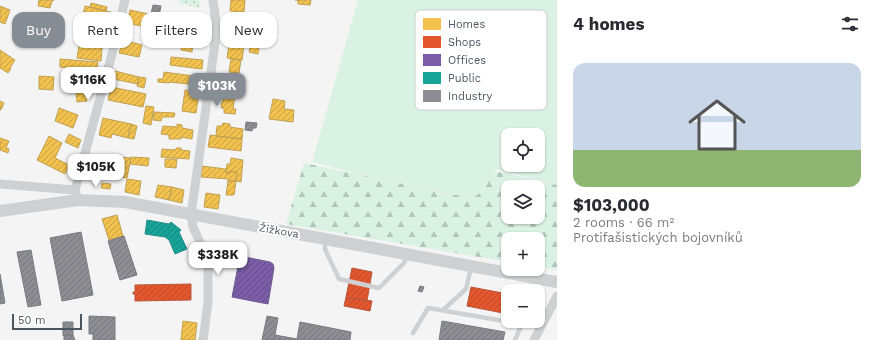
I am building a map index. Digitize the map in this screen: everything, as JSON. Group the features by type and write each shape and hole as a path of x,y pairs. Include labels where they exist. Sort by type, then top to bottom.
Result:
{"street":[{"path":"0,184 76,195 125,0"},
{"path":"203,340 208,302 208,263 193,226 191,215 216,43 216,22 213,0"},
{"name":"Žižkova","path":"0,211 76,195 90,200 125,202 557,282"},
{"path":"534,340 557,296"}],"lane":[{"path":"325,239 324,249 339,279 379,288 404,263 407,254"},
{"path":"443,310 466,289 471,266"},
{"path":"413,333 428,308 522,324 515,340"}],"green space":[{"path":"179,0 199,0 200,8 179,3"},
{"path":"358,0 557,0 557,185 545,182 545,180 538,180 507,172 545,172 545,128 501,128 501,171 495,169 480,193 471,198 374,178 313,162"},
{"path":"304,163 469,197 475,196 481,192 494,171 534,180 501,180 501,224 545,224 545,182 557,185 557,270 545,268 545,232 501,232 501,261 286,224"}],"building: Homes":[{"path":"39,0 54,0 52,1 50,8 38,6"},
{"path":"231,0 245,0 244,12 230,11"},
{"path":"298,0 311,0 310,5 298,4"},
{"path":"91,3 107,7 106,11 90,7"},
{"path":"0,6 10,10 5,24 0,22"},
{"path":"85,6 111,12 84,12"},
{"path":"130,10 141,12 141,26 133,24 133,12 130,12"},
{"path":"133,43 141,45 139,57 119,53 121,48 133,48"},
{"path":"79,48 102,48 101,61 77,58"},
{"path":"181,48 193,48 192,52 181,50"},
{"path":"229,48 244,48 242,60 227,58"},
{"path":"250,48 259,48 258,54 249,52"},
{"path":"0,50 15,60 8,73 0,68"},
{"path":"171,57 203,60 202,69 170,65"},
{"path":"60,59 98,62 97,71 60,67"},
{"path":"231,59 241,60 239,73 229,72"},
{"path":"115,71 139,77 138,84 113,79"},
{"path":"164,72 201,77 200,85 158,82 158,79 163,79"},
{"path":"39,76 54,77 53,90 39,89"},
{"path":"139,77 146,78 144,88 137,86"},
{"path":"111,87 146,94 143,107 108,100"},
{"path":"185,90 199,92 196,113 182,111"},
{"path":"228,91 235,94 233,109 236,109 235,114 224,113 224,108 221,108 223,102 223,92"},
{"path":"86,92 87,101 77,102 76,93"},
{"path":"273,99 285,101 284,109 294,110 293,122 269,119"},
{"path":"0,101 4,103 1,110 0,110"},
{"path":"146,106 154,107 151,125 143,123"},
{"path":"59,108 78,115 73,128 55,121"},
{"path":"154,112 175,113 174,117 162,117 161,121 153,120"},
{"path":"103,118 131,124 128,138 112,134 111,138 99,135"},
{"path":"223,123 230,124 230,127 243,129 242,139 216,136 217,126 222,126"},
{"path":"131,124 137,126 134,139 128,138"},
{"path":"177,124 182,125 182,128 193,130 192,139 181,137 181,139 169,139 169,135 161,134 163,126 177,127"},
{"path":"69,134 81,140 78,148 65,142"},
{"path":"210,135 242,139 241,151 208,147"},
{"path":"49,136 62,143 55,158 69,165 65,174 37,160"},
{"path":"0,138 9,141 6,148 9,149 8,153 0,150"},
{"path":"176,148 190,151 189,159 161,157 162,149 176,150"},
{"path":"95,155 131,158 127,178 122,177 123,167 103,165 103,173 93,172"},
{"path":"131,157 149,158 148,166 130,164"},
{"path":"231,158 243,160 241,182 236,181 237,172 230,171 230,173 226,173 227,164 230,164"},
{"path":"165,159 177,159 176,168 165,167"},
{"path":"202,166 226,169 226,173 230,173 230,171 237,172 236,181 201,177"},
{"path":"127,179 141,181 139,195 125,192"},
{"path":"228,181 236,181 234,195 226,195"},
{"path":"102,183 111,184 110,189 101,188"},
{"path":"158,185 172,187 169,200 155,197"},
{"path":"172,187 184,190 182,203 169,200"},
{"path":"206,193 220,195 218,209 204,207"},
{"path":"117,215 123,236 109,240 102,219"},
{"path":"183,321 197,323 195,340 181,340"}],"building: Shops":[{"path":"352,268 372,272 367,301 346,297"},
{"path":"191,284 191,300 135,301 135,294 133,294 133,292 135,292 135,285"},
{"path":"471,287 501,293 501,313 467,306"},
{"path":"346,297 372,301 370,311 344,306"}],"building: Offices":[{"path":"240,256 270,262 273,264 274,268 268,304 232,297"}],"building: Public":[{"path":"147,220 169,224 171,222 181,230 179,232 187,249 175,254 169,240 165,237 145,234"}],"building: Industry":[{"path":"153,5 161,6 160,12 151,12"},
{"path":"246,122 257,123 256,128 253,128 252,131 245,130"},
{"path":"81,232 93,295 62,301 50,238"},
{"path":"124,236 137,275 120,280 108,241"},
{"path":"31,250 41,305 28,307 17,252"},
{"path":"0,274 5,303 0,304"},
{"path":"420,286 424,287 422,292 418,291"},
{"path":"89,316 115,317 115,340 93,340 93,334 89,334"},
{"path":"267,316 278,318 275,335 297,339 300,322 351,332 350,340 262,340"},
{"path":"442,321 505,332 503,340 439,340"},
{"path":"63,322 73,322 73,335 63,336"},
{"path":"65,335 73,335 75,340 64,340"}]}
